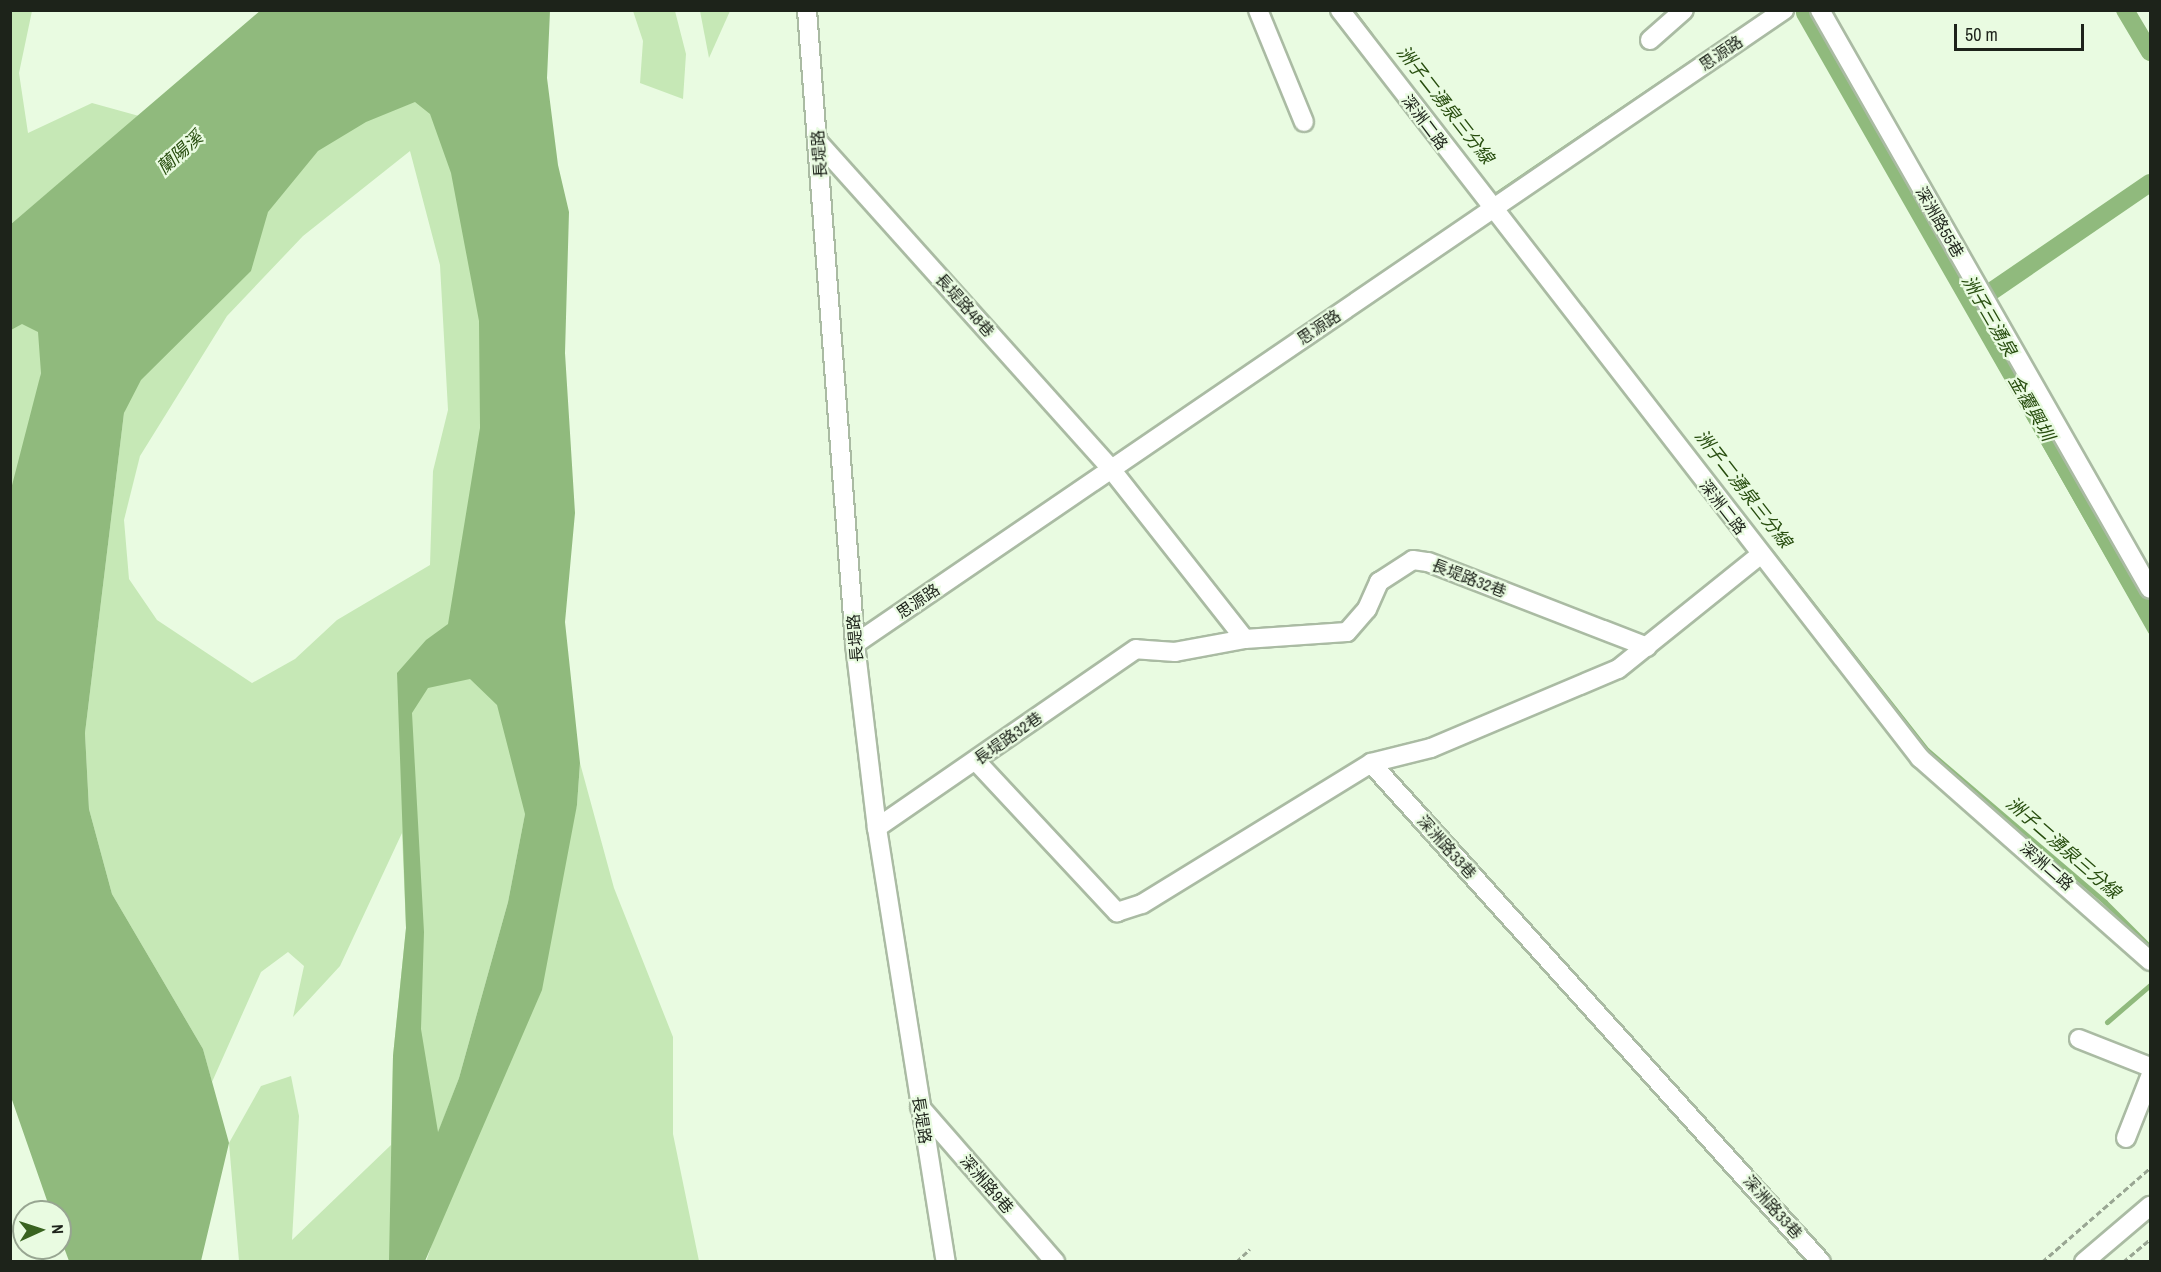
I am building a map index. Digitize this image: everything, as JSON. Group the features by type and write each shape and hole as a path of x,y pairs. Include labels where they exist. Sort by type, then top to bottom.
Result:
{"street":[{"name":"長堤路","path":"807,10 855,644 877,828 919,1106 946,1262"},
{"path":"1258,10 1305,122"},
{"name":"深洲二路","path":"1340,10 1491,209 1920,758 2151,961"},
{"path":"1650,40 1683,10"},
{"name":"思源路","path":"855,644 1784,10"},
{"name":"深洲路55巷","path":"1820,10 2151,589"},
{"name":"長堤路48巷","path":"818,142 1111,469"},
{"path":"1111,469 1245,639"},
{"path":"976,760 1118,912 1136,907 1371,763 1442,744 1618,669 1760,555"},
{"name":"長堤路32巷","path":"877,828 1136,648 1175,652 1245,639 1347,632 1367,609 1379,582 1413,560 1428,562 1647,647"},
{"name":"深洲路33巷","path":"1371,763 1821,1262"},
{"path":"2079,1039 2151,1067"},
{"path":"2126,1138 2151,1077"},
{"name":"深洲路9巷","path":"919,1106 1055,1262"},
{"path":"2084,1262 2151,1206"}],"path":[{"path":"2042,1262 2151,1168"},
{"path":"2124,1262 2151,1239"},
{"path":"1236,1262 1250,1249"}],"shaded area":[{"path":"11,11 32,11 19,73 28,133 92,103 139,116 11,224"},
{"path":"519,11 525,814 508,902 459,1078 389,1261 239,1261 229,1143 261,1086 291,1076 299,1116 292,1240 391,1145 393,1056 406,928 402,833 340,966 293,1017 304,966 288,952 261,972 212,1082 203,1049 112,894 89,809 85,733 124,413 143,351 253,175","holes":["410,151 440,265 448,410 433,471 430,565 337,620 295,659 252,683 157,620 129,579 124,520 140,456 227,316 303,236"]},
{"path":"633,11 675,11 686,54 683,99 640,83 643,41"},
{"path":"700,11 730,11 709,58"},
{"path":"58,277 11,541 11,317"},
{"path":"580,763 614,888 673,1037 673,1134 699,1261 426,1262 577,805"}],"water":[{"name":"蘭陽溪","path":"261,10 550,11 547,78 558,165 569,212 565,353 575,513 565,622 580,763 577,805 542,990 425,1261 389,1261 393,1056 406,928 397,673 426,640 448,624 480,428 479,321 451,173 430,114 415,102 366,122 318,151 268,212 251,271 141,380 124,413 85,733 89,809 112,894 203,1049 229,1143 201,1261 69,1261 72,1260 72,1200 47,1200 11,1097 10,493 41,373 38,332 22,324 11,330 11,224","holes":["470,679 497,705 525,814 508,902 459,1078 438,1132 421,1029 424,932 412,713 428,688"]}],"waterway":[{"name":"洲子二湧泉三分線","path":"1352,10 1371,35"},
{"path":"2125,10 2150,52"},
{"name":"金覆興圳","path":"1805,13 2150,616"},
{"name":"洲子三湧泉","path":"1802,16 2150,631"},
{"path":"1493,196 1700,56"},
{"path":"1973,304 2150,183"},
{"name":"洲子二湧泉三分線","path":"1770,550 1927,750 2105,902 2150,947"},
{"name":"洲子二湧泉三分線","path":"2107,1022 2150,985"}]}
